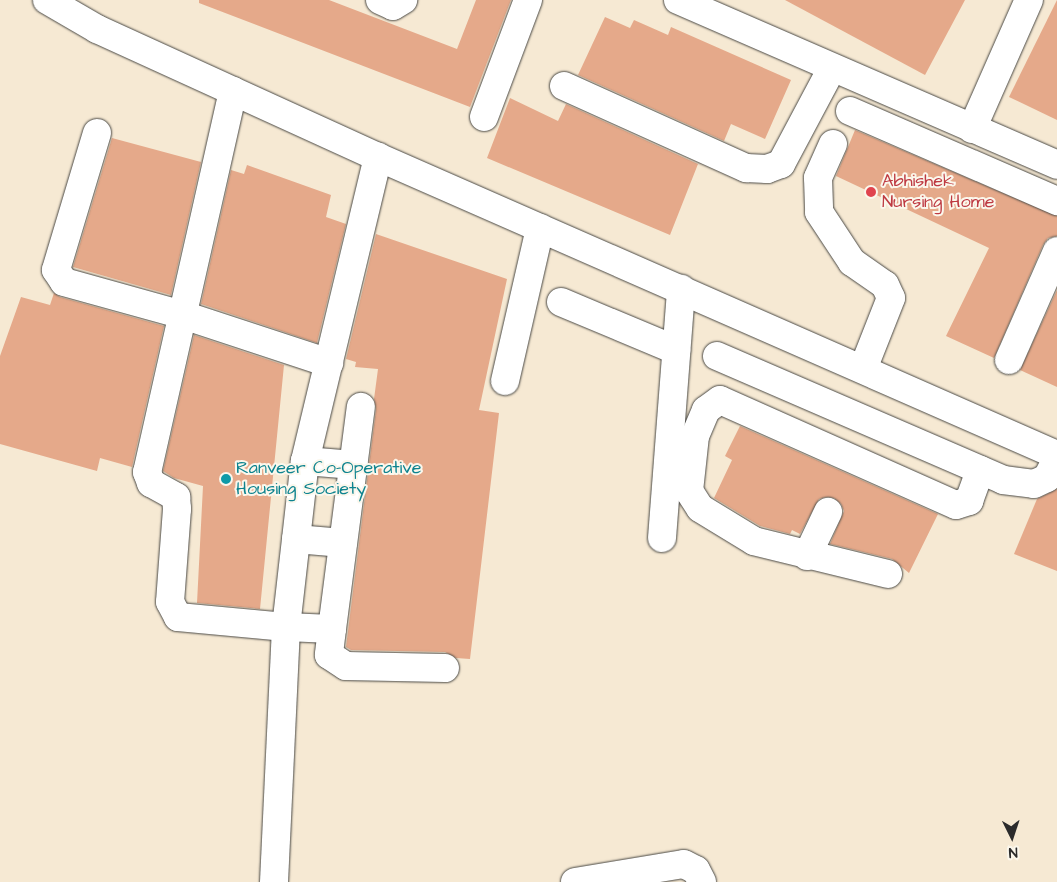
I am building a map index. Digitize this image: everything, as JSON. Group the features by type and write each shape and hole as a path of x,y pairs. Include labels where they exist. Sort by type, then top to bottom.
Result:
{"street":[{"path":"48,0 97,29 233,91 863,369 1057,457 1047,478 1034,484 1004,480 717,356"},
{"path":"380,0 393,6 403,0"},
{"path":"484,117 528,0"},
{"path":"678,0 1057,165"},
{"path":"972,129 1029,0"},
{"path":"564,86 746,168 767,169 781,164 832,68"},
{"path":"233,91 147,472 151,483 176,497 177,509 170,602 178,617 286,627 332,629"},
{"path":"850,110 1057,201"},
{"path":"97,132 56,270 64,282 183,315 328,363"},
{"path":"834,144 818,178 819,212 852,262 886,285 891,298 863,369"},
{"path":"274,882 286,627 305,461 378,156"},
{"path":"505,381 540,228"},
{"path":"1009,360 1057,251"},
{"path":"662,538 681,289"},
{"path":"561,302 676,350"},
{"path":"888,574 807,556 754,541 700,508 689,491 695,436 706,410 720,400 956,505 969,501 980,470"},
{"path":"361,407 329,656 346,666 445,668"},
{"path":"305,461 354,465"},
{"path":"807,556 828,512"},
{"path":"296,539 343,543"},
{"path":"575,882 684,864 696,870 702,882"}],"building":[{"path":"199,0 329,0 457,49 476,0 511,0 470,107 199,3"},
{"path":"785,0 965,0 925,75"},
{"path":"1057,0 1057,120 1009,97"},
{"path":"605,17 630,28 634,20 668,35 671,27 791,80 765,139 731,124 724,141 578,75"},
{"path":"510,98 558,121 566,104 698,164 670,235 487,158"},
{"path":"855,130 1057,216 1057,236 1048,238 1043,245 994,358 946,336 989,248 836,176"},
{"path":"112,138 201,162 171,295 73,267"},
{"path":"247,165 331,195 326,217 346,224 317,343 201,304 231,170 244,174"},
{"path":"376,234 507,279 479,410 499,413 470,659 456,658 445,652 351,650 346,647 376,409 374,399 378,369 355,367 356,362 346,359"},
{"path":"1057,290 1057,387 1020,370"},
{"path":"54,293 60,297 164,326 132,467 100,458 97,471 0,444 0,356 21,297 50,305"},
{"name":"Ranveer Co-Operative Housing Society","path":"194,335 284,365 260,609 197,603 203,486 174,478 163,471"},
{"path":"740,426 938,514 909,573 892,559 830,544 844,511 841,504 834,498 826,497 819,499 800,534 792,530 790,534 760,526 714,498 732,460 725,456"},
{"path":"1057,489 1057,571 1014,554 1037,499"}],"place":[{"name":"Abhishek Nursing Home","path":"871,192"},
{"name":"Ranveer Co-Operative Housing Society","path":"226,479"}]}
